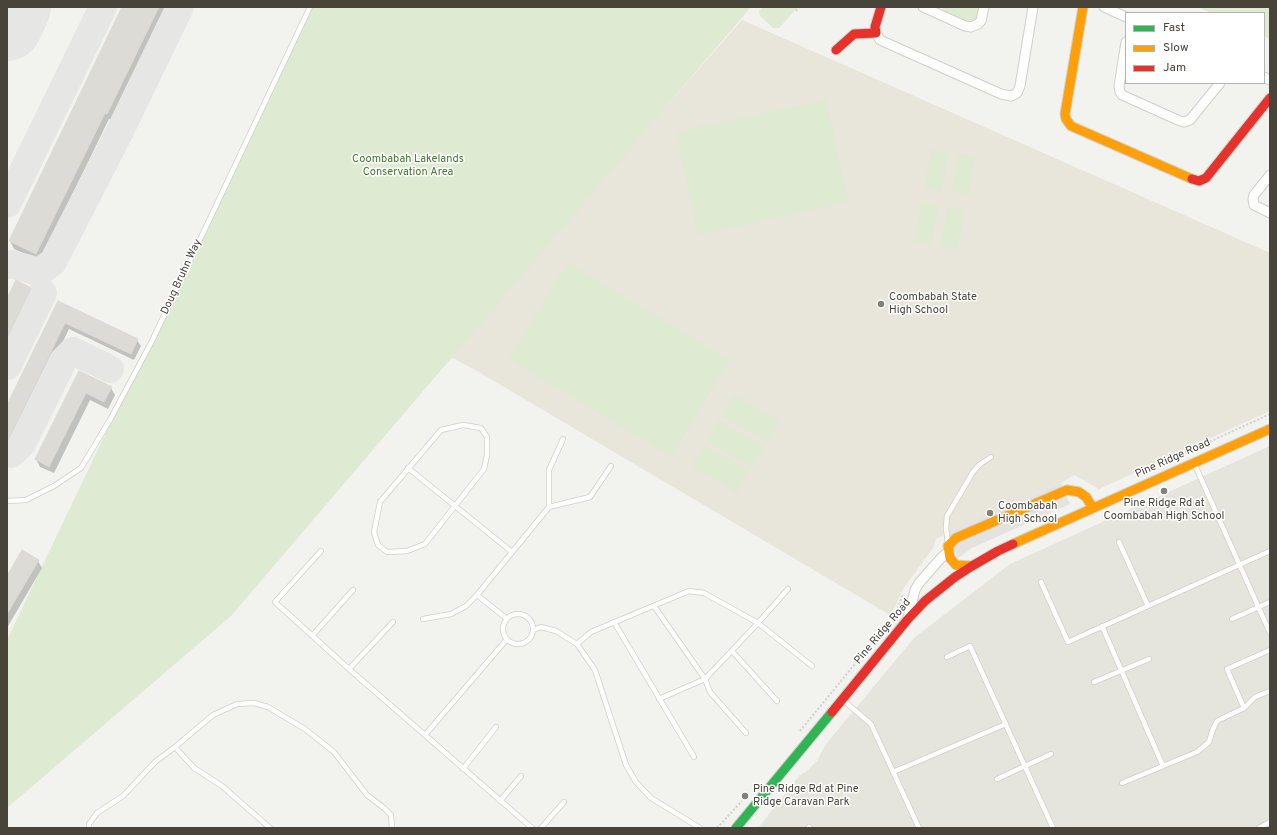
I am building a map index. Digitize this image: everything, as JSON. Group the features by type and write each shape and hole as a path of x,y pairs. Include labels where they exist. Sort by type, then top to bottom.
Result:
{"street":[{"path":"881,7 875,27 876,33 880,40 1001,94 1011,96 1017,93 1020,86 1033,7"},
{"path":"923,7 965,26 971,27 981,21 984,7"},
{"path":"1083,7 1065,114 1066,119 1071,126 1199,181 1206,178 1270,98"},
{"path":"1104,7 1125,17"},
{"path":"836,50 854,34 876,33"},
{"path":"1125,48 1118,86 1122,95 1180,121 1187,122 1190,120 1219,84"},
{"path":"1270,175 1254,195 1253,199 1254,205 1270,213"},
{"name":"Pine Ridge Road","path":"736,828 908,619 938,590 972,566 998,551 1270,429"},
{"path":"908,619 915,590 919,583 956,538 1067,490 1079,492 1086,497 1093,508"},
{"path":"948,549 952,562 956,565 972,566"}],"lane":[{"name":"Doug Bruhn Way","path":"7,501 26,500 54,486 81,468 111,418 152,341 310,7"},
{"path":"463,425 481,428 487,437 488,455 484,469 456,506 425,544 407,551 387,552 378,545 374,532 380,502 441,430 463,425"},
{"path":"549,507 548,470 563,439"},
{"path":"948,549 946,528 948,516 973,472 979,465 991,457"},
{"path":"1194,463 1270,634"},
{"path":"423,619 452,614 466,606 549,507 590,497 611,466"},
{"path":"408,468 512,552"},
{"path":"1119,542 1148,606"},
{"path":"321,550 275,602 349,669 532,828"},
{"path":"1041,582 1068,642 1270,551"},
{"path":"659,699 705,679 788,589"},
{"path":"312,636 353,590"},
{"path":"577,644 591,632 689,591 704,593 758,623 812,666"},
{"path":"477,594 507,619"},
{"path":"1232,619 1270,602"},
{"path":"654,606 705,679 710,692 746,733"},
{"path":"515,614 526,616 532,624 533,630 529,639 525,642 515,643 507,639 504,629 507,619 515,614"},
{"path":"349,669 393,622"},
{"path":"614,622 694,756"},
{"path":"1102,626 1163,766"},
{"path":"533,630 541,627 556,631 577,644 595,670 626,765 636,782 651,798 700,828"},
{"path":"425,735 507,639"},
{"path":"948,657 970,646 1053,828"},
{"path":"1244,708 1227,669 1270,650"},
{"path":"732,651 777,701"},
{"path":"1094,682 1149,658"},
{"path":"1122,783 1197,752 1209,742 1217,721 1244,708 1255,697 1270,691"},
{"path":"841,700 871,724 919,828"},
{"path":"89,828 89,824 97,813 123,796 155,762 175,748 213,715 237,704 254,704 268,707 305,728 334,752 367,795 391,815 392,828"},
{"path":"893,772 1006,724"},
{"path":"464,769 496,727"},
{"path":"175,748 194,768 222,786 270,828"},
{"path":"997,779 1051,754"},
{"path":"500,801 521,776"},
{"path":"541,828 564,802"},
{"path":"1259,828 1270,822"}],"path":[{"path":"796,11 799,7"}],"shaded area":[{"name":"Coombabah State High School","path":"742,20 1270,253 1270,411 1099,489 1074,475 1061,483 936,539 933,548 903,589 890,615 477,371 447,355"},
{"path":"1270,446 1270,828 758,828 800,775 808,770 817,761 826,744 914,638 1010,564"},
{"path":"1061,483 1070,504 972,548 958,558 946,534"}],"green space":[{"name":"Coombabah Lakelands Conservation Area","path":"309,7 751,7 231,616 7,808 7,640"},
{"path":"763,7 798,7 779,28 773,28 760,16 759,11"},
{"path":"943,7 981,7 979,17 976,22 968,23 942,12"},
{"path":"1198,7 1270,7 1270,39 1265,36 1265,12 1209,12"},
{"path":"826,100 848,202 698,235 676,132"},
{"path":"931,150 948,153 941,191 925,188"},
{"path":"959,154 975,157 968,195 952,192"},
{"path":"922,203 938,206 931,244 915,242"},
{"path":"948,208 964,211 957,249 941,246"},
{"path":"568,263 729,360 671,456 509,359"},
{"path":"734,395 779,420 767,442 722,416"},
{"path":"719,421 764,446 752,468 707,442"},
{"path":"704,445 749,471 737,492 692,467"}],"building":[{"path":"122,7 159,7 36,254 9,241"},
{"path":"16,280 31,288 7,338 7,298"},
{"path":"58,301 138,339 131,354 65,323 7,442 7,405"},
{"path":"79,371 112,387 104,402 86,393 49,467 35,459"},
{"path":"22,550 39,560 7,614 7,576"}],"taxiway":[{"path":"7,204 103,7"},
{"path":"7,265 12,264 39,272 53,262 120,131 180,7"},
{"path":"7,366 43,293"},
{"path":"7,452 11,454 22,444 63,361 73,351 110,369"}],"runway":[{"path":"7,26 16,7"}],"traffic: fast":[{"path":"736,828 832,712"}],"traffic: slow":[{"path":"1083,7 1065,114 1066,119 1071,126 1192,179"},
{"path":"1013,544 1270,429"},
{"path":"972,566 956,565 950,558 948,546 956,538 1067,490 1079,492 1086,497 1093,508"}],"traffic: jam":[{"path":"836,50 854,34 876,33 875,27 881,7"},
{"path":"1192,179 1199,181 1206,178 1270,98"},
{"path":"832,712 908,619 925,601 955,577 998,551 1013,544"}],"place":[{"name":"Coombabah State High School","path":"881,304"},
{"name":"Pine Ridge Rd at Coombabah High School","path":"1164,491"},
{"name":"Coombabah High School","path":"990,513"},
{"name":"Pine Ridge Rd at Pine Ridge Caravan Park","path":"745,796"}]}
